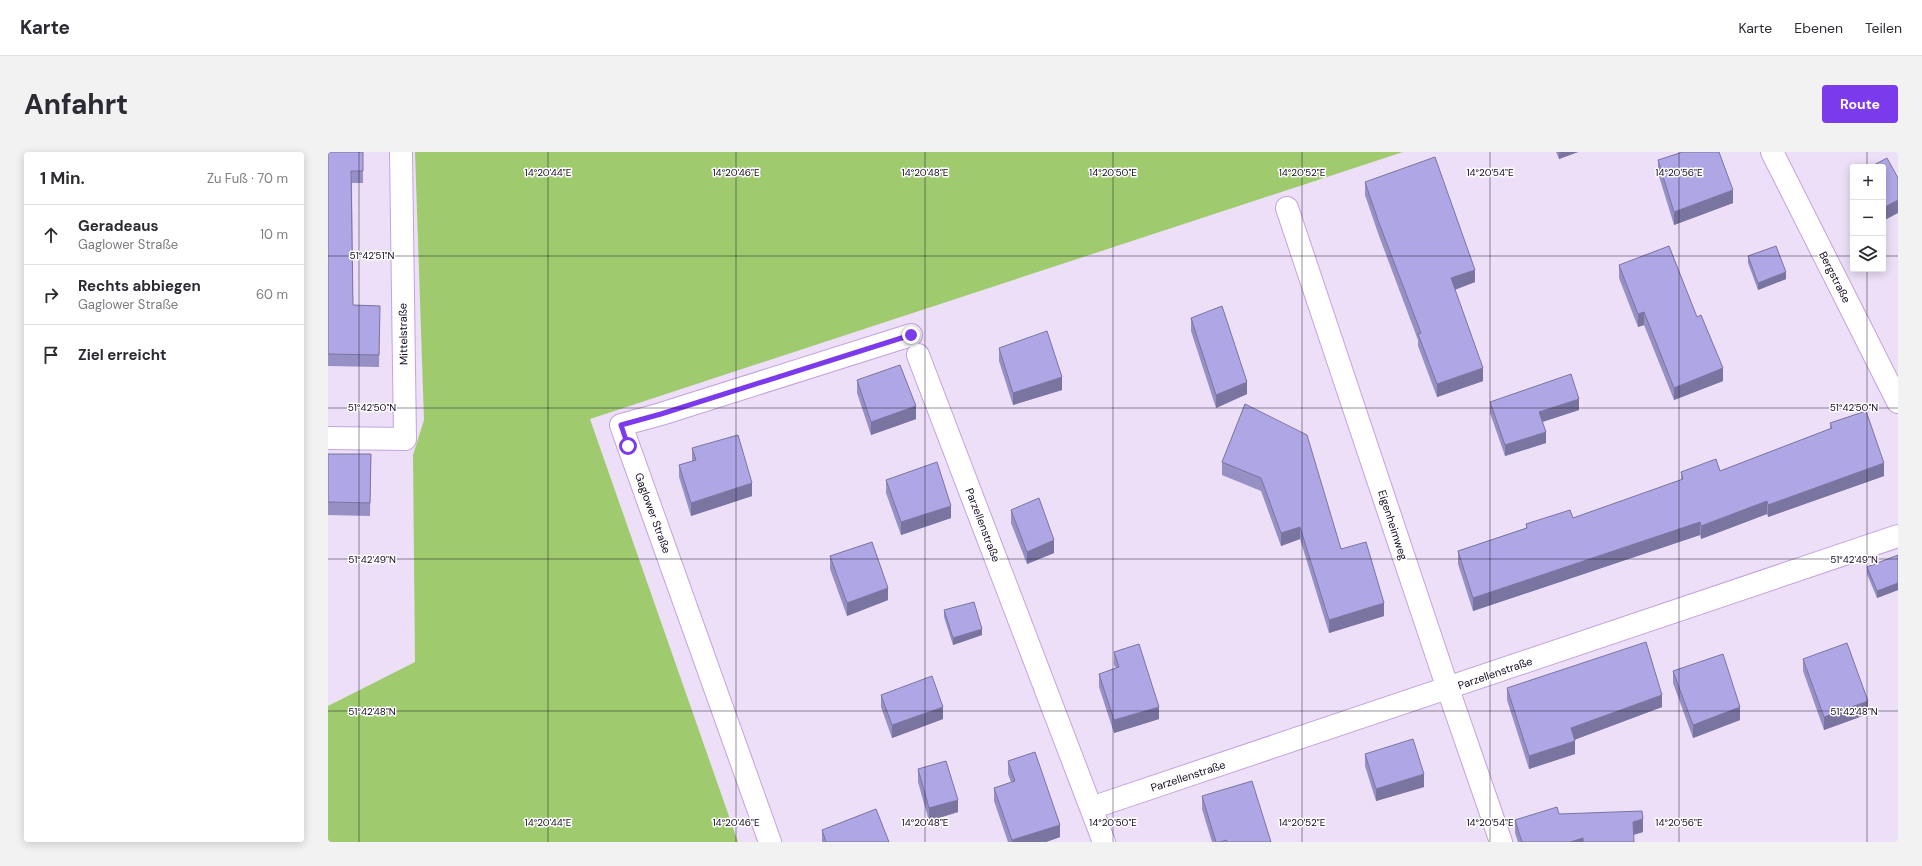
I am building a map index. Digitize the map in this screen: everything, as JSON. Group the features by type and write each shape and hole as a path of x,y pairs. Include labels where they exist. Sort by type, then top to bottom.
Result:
{"street":[{"name":"Mittelstraße","path":"328,438 404,439 401,152"},
{"name":"Bergstraße","path":"1772,152 1898,402"},
{"name":"Eigenheimweg","path":"1287,208 1448,689 1501,842"},
{"name":"Gaglower Straße","path":"770,842 621,425 661,414 911,335"},
{"name":"Parzellenstraße","path":"918,355 1104,842"},
{"name":"Parzellenstraße","path":"1091,808 1448,689 1898,536"}],"green space":[{"path":"415,152 1403,152 590,419 738,842 328,842 328,706 415,662 413,455 424,420"}],"building":[{"path":"328,152 363,152 363,171 351,171 353,305 380,306 379,355 328,354"},
{"path":"1683,152 1719,152 1733,190 1674,212 1658,160"},
{"path":"1435,157 1475,270 1451,278 1483,368 1437,384 1418,334 1421,333 1365,182"},
{"path":"1887,158 1898,178 1898,200 1886,206 1886,164 1876,164"},
{"path":"1669,246 1697,317 1701,315 1723,368 1674,388 1644,312 1638,314 1619,265"},
{"path":"1776,246 1786,272 1758,283 1748,256"},
{"path":"1222,306 1247,382 1216,395 1191,318"},
{"path":"1047,331 1062,377 1013,393 999,348"},
{"path":"900,365 916,406 871,422 857,380"},
{"path":"1571,374 1579,399 1539,412 1546,432 1505,445 1490,402"},
{"path":"1245,404 1307,435 1341,549 1366,542 1384,603 1329,620 1300,527 1281,533 1261,478 1222,462"},
{"path":"1866,411 1884,463 1768,505 1767,501 1701,526 1700,522 1473,598 1458,551 1527,528 1526,524 1570,510 1573,518 1683,479 1681,472 1716,459 1720,471 1832,428 1830,423"},
{"path":"738,435 752,483 691,503 679,465 696,460 692,448"},
{"path":"328,454 371,454 370,503 328,502"},
{"path":"937,462 951,506 901,522 886,480"},
{"path":"1039,498 1054,540 1027,552 1011,510"},
{"path":"872,542 888,588 847,603 830,556"},
{"path":"1898,555 1898,583 1877,591 1867,567"},
{"path":"974,602 982,629 953,638 944,610"},
{"path":"1646,642 1662,695 1571,728 1575,741 1529,756 1507,688"},
{"path":"1847,643 1868,701 1824,717 1803,659"},
{"path":"1139,644 1159,707 1114,720 1099,674 1119,667 1114,652"},
{"path":"1723,654 1740,707 1693,725 1673,671"},
{"path":"932,676 943,707 892,725 881,695"},
{"path":"1413,739 1424,774 1376,789 1365,754"},
{"path":"1035,752 1060,825 1012,840 994,788 1015,781 1008,761"},
{"path":"946,761 958,800 929,808 918,769"},
{"path":"1252,781 1271,842 1227,842 1226,840 1216,842 1202,796"},
{"path":"1557,807 1559,814 1642,811 1643,819 1633,822 1634,842 1583,842 1583,838 1570,842 1522,842 1515,820"},
{"path":"876,809 889,842 826,842 822,830"}],"route":[{"path":"628,446 621,425 661,414 911,335"}]}
